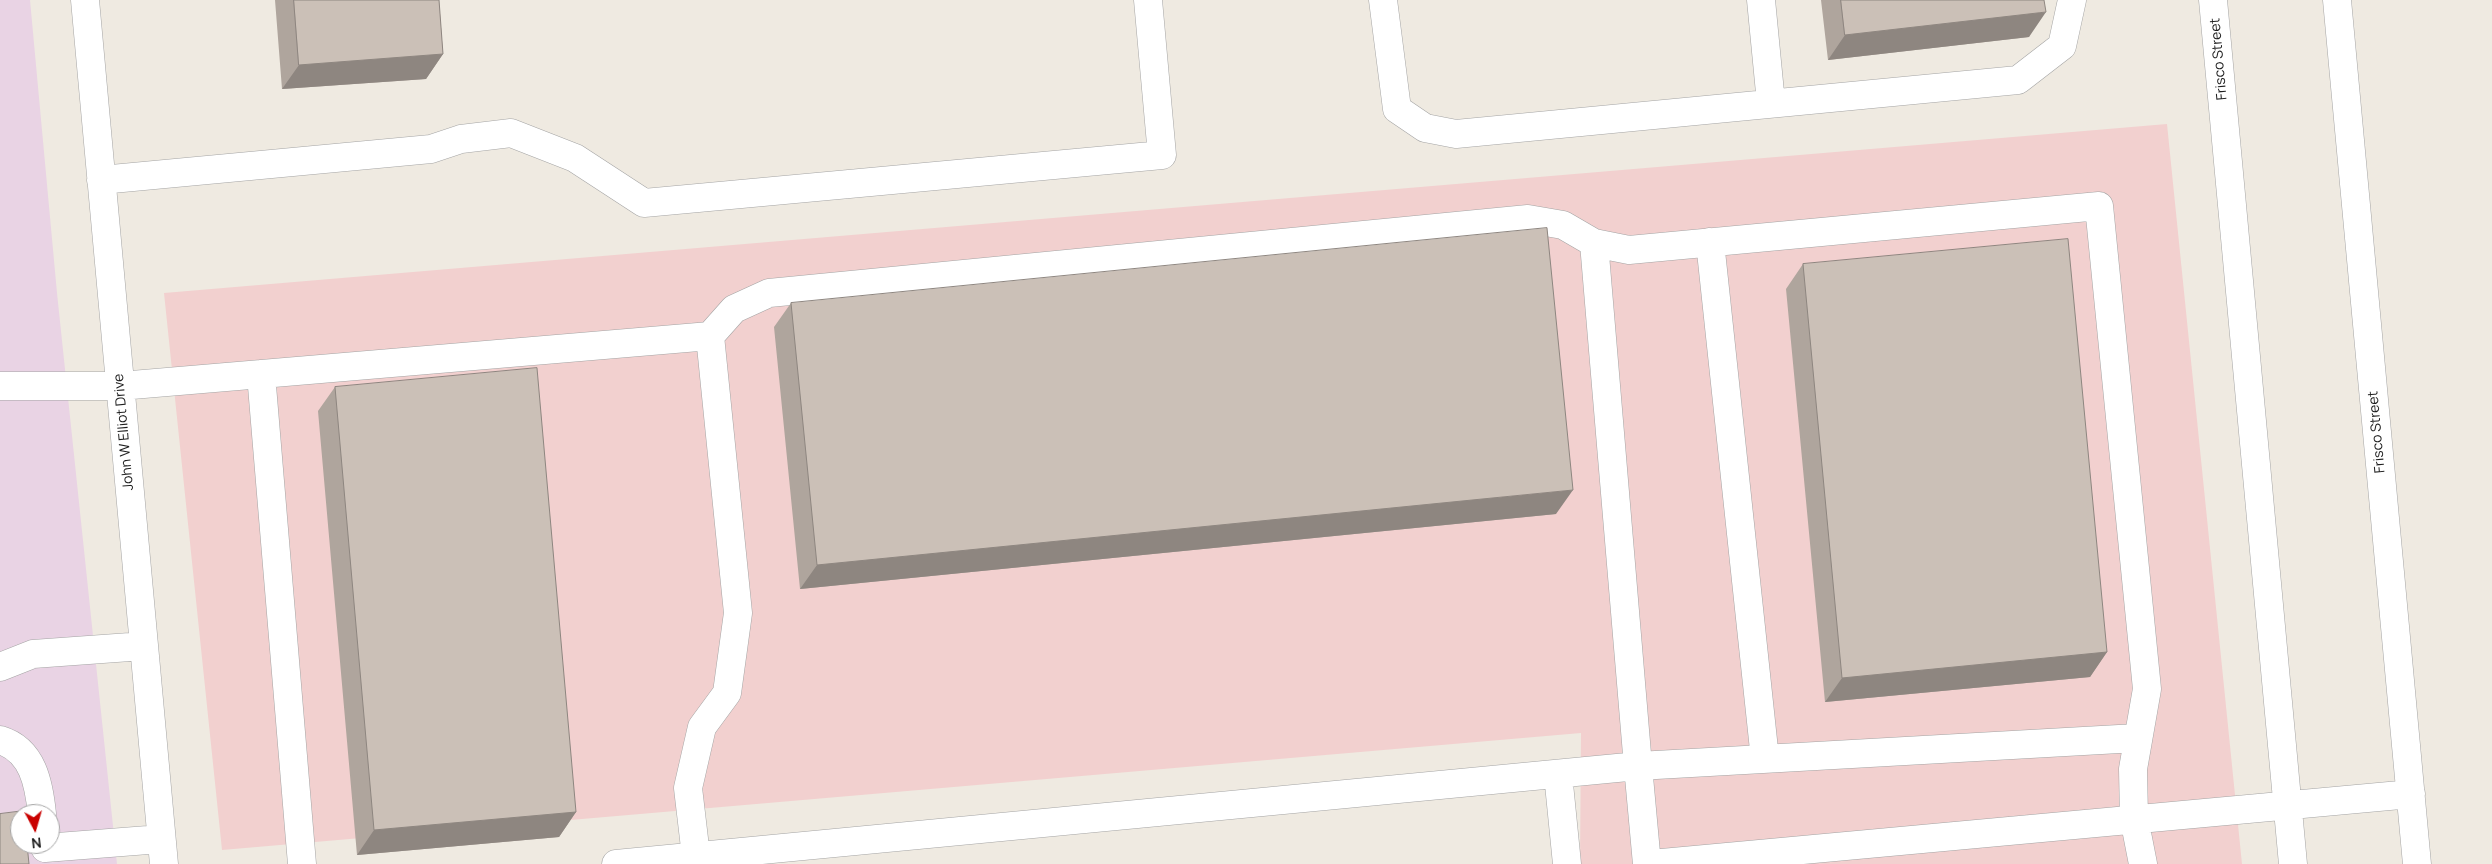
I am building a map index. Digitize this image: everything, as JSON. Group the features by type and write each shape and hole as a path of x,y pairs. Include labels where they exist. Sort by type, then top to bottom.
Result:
{"street":[{"name":"John W Elliot Drive","path":"85,0 162,852"},
{"path":"101,180 431,149 461,139 511,133 575,158 644,203 1162,155 1148,0"},
{"path":"1383,0 1397,109 1425,128 1456,134 2018,80 2062,46 2072,0"},
{"path":"1762,0 1771,103"},
{"name":"Frisco Street","path":"2213,0 2292,864"},
{"name":"Frisco Street","path":"2337,0 2417,864"},
{"path":"0,386 120,386 710,336 734,309 769,293 1528,218 1563,225 1594,243 1629,250 2099,206 2147,689 2133,769 2134,818 2143,864"},
{"path":"1710,242 1765,759"},
{"path":"1594,243 1638,766 1662,863 1776,858 2134,818 2411,794"},
{"path":"696,856 688,788 702,727 727,694 738,613 710,336"},
{"path":"261,374 302,864"},
{"path":"0,667 33,654 144,646"},
{"path":"616,864 1638,766 2137,738"},
{"path":"0,740 11,744 30,763 39,790 41,804"},
{"path":"1558,774 1567,864"},
{"path":"60,852 162,852"}],"shaded area":[{"path":"0,0 30,0 57,293 117,864 0,864"},
{"path":"2167,124 2242,864 1580,864 1581,733 222,850 164,293"}],"building":[{"path":"294,0 439,0 443,54 299,65"},
{"path":"1841,0 2044,0 2046,12 1845,35"},
{"path":"1547,228 1573,490 817,565 791,303"},
{"path":"2068,239 2107,652 1842,678 1803,264"},
{"path":"537,368 576,812 374,830 335,387"},
{"path":"10,813 10,854 28,854 29,864 0,864 0,814"}]}
